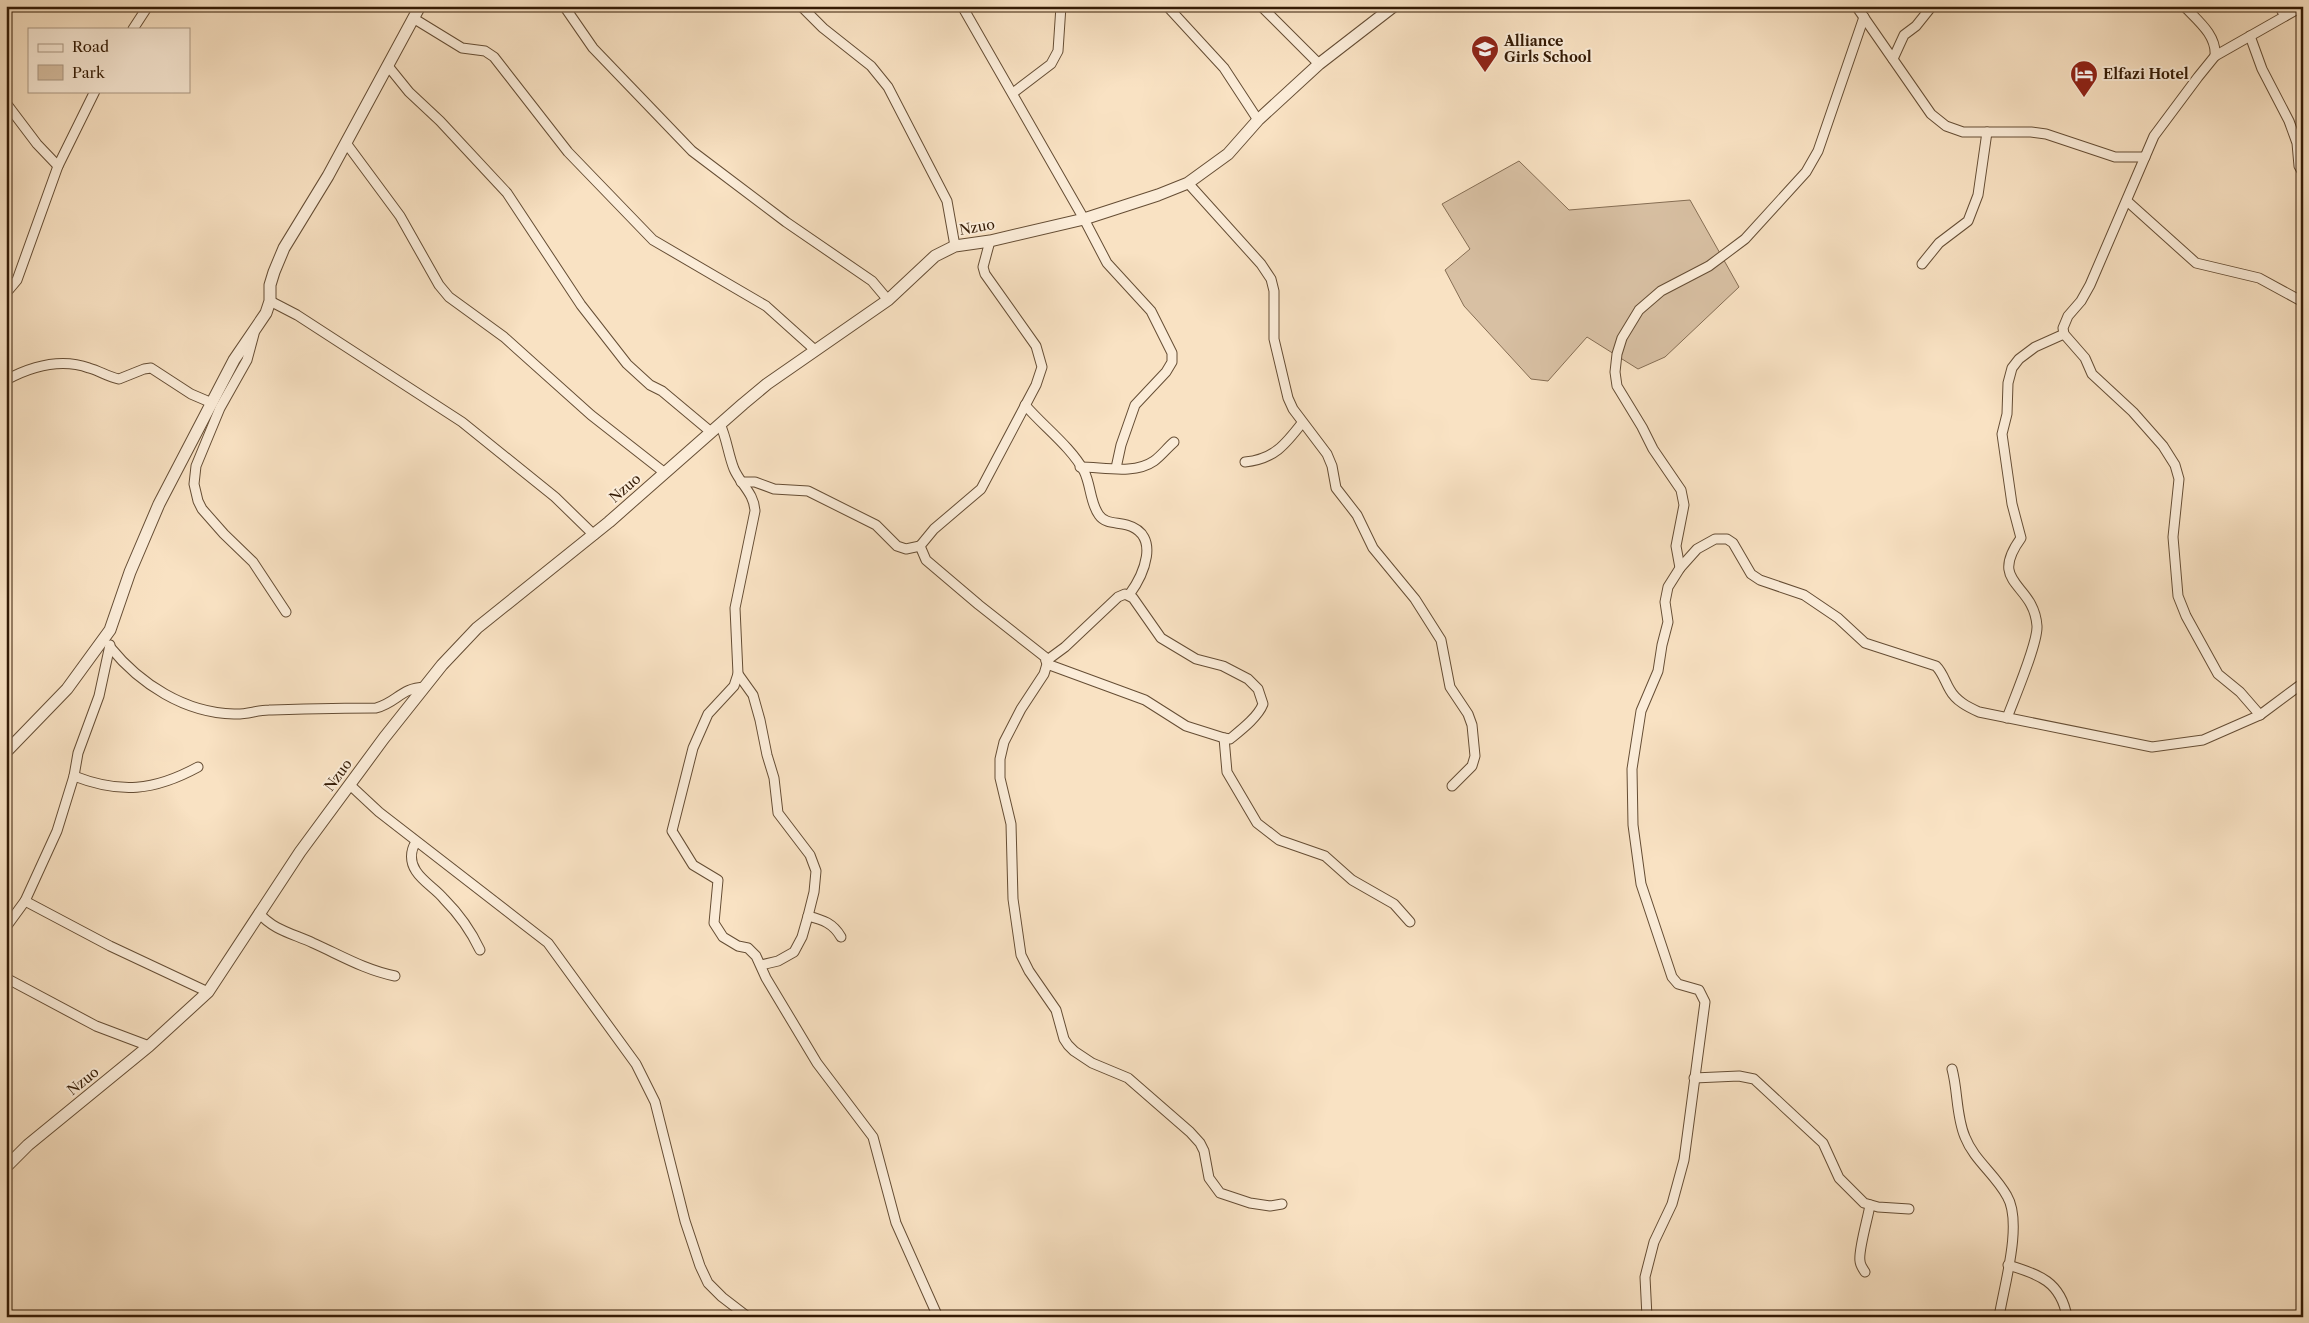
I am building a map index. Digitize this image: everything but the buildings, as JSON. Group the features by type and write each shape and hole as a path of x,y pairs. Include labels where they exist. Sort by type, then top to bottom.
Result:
{"street":[{"path":"135,28 148,6"},
{"path":"286,612 253,562 202,509 194,484 196,466 220,408 247,360 254,334 270,301 270,285 284,248 346,143 420,6"},
{"path":"564,6 592,48 692,151 786,222 872,281 888,300"},
{"path":"800,6 823,28 871,66 888,87 947,201 955,246"},
{"path":"962,6 1013,93 1107,263 1151,311 1172,353 1172,362 1166,372 1135,405 1121,445 1116,468"},
{"path":"1013,93 1051,64 1058,51 1061,6"},
{"path":"1167,6 1224,68 1258,120"},
{"path":"1261,6 1319,64"},
{"name":"Nzuo","path":"6,1167 28,1145 180,1020 208,992 259,913 384,738 425,687 477,628 594,535 767,384 888,300 935,256 955,246 990,241 1084,219 1158,195 1188,183 1228,154 1258,120 1319,64 1394,6"},
{"path":"1856,6 1931,114 1946,126 1963,132 2031,132 2046,134 2115,157 2146,158"},
{"path":"1893,59 1904,35 1916,26 1932,6"},
{"path":"2184,6 2211,36 2216,47 2215,56"},
{"path":"2279,6 2285,16"},
{"path":"2260,715 2240,692 2218,674 2186,616 2178,596 2173,537 2179,479 2175,465 2163,446 2133,412 2092,374 2085,358 2064,334 2063,328 2068,316 2081,301 2090,285 2154,136 2215,56 2303,6"},
{"path":"1680,568 1676,546 1684,505 1681,490 1653,450 1642,427 1617,386 1615,372 1617,354 1622,338 1639,310 1662,291 1709,266 1745,239 1806,172 1818,151 1864,17"},
{"path":"413,18 462,48 486,51 494,56 568,152 653,240 766,306 815,350"},
{"path":"2250,36 2266,77 2289,121 2297,143 2299,166 2303,173"},
{"path":"388,66 409,92 440,121 507,193 581,305 627,364 650,385 662,391 726,435 733,466 754,501 755,511 735,608 738,674 734,686 708,714 693,748 672,831 693,865 709,872 718,880 713,916 717,929 730,942 752,952 817,1063 872,1136 896,1223 938,1317"},
{"path":"6,293 17,280 58,166 95,92"},
{"path":"6,103 37,144 58,166"},
{"path":"1922,264 1939,243 1968,221 1978,195 1987,132"},
{"path":"346,143 400,216 439,285 449,297 517,348 591,414 665,473"},
{"path":"1188,183 1261,264 1271,279 1274,291 1274,339 1288,398 1302,423 1327,454 1332,466 1336,488 1356,515 1373,548 1415,599 1441,640 1450,687 1468,714 1472,725 1475,756 1472,766 1452,786"},
{"path":"2127,200 2196,263 2259,278 2303,302"},
{"path":"741,482 755,482 774,489 808,491 876,525 897,546 906,549 920,546 934,529 981,490 1026,405 1042,368 1041,357 1036,346 985,274 983,267 990,241"},
{"path":"270,301 297,315 462,422 555,497 594,535"},
{"path":"6,752 66,689 110,630 130,572 159,504 234,360 254,334"},
{"path":"2008,718 2038,630 2036,612 2030,600 2010,577 2008,567 2009,556 2021,538 2012,504 2002,434 2007,414 2008,384 2012,368 2019,359 2035,347 2064,334"},
{"path":"6,380 20,373 60,362 86,367 119,379 144,368 151,368 191,394 212,402"},
{"path":"1026,405 1080,466 1099,516 1106,521 1137,529 1145,538 1145,567 1139,581 1129,595"},
{"path":"1245,462 1261,460 1275,452 1302,423"},
{"path":"1080,466 1142,467 1154,461 1174,442"},
{"path":"1647,1317 1645,1277 1654,1242 1672,1204 1684,1160 1705,1002 1699,990 1678,984 1672,977 1641,884 1633,825 1632,769 1641,711 1658,671 1668,622 1665,602 1668,587 1680,568 1697,549 1715,539 1727,539 1734,543 1751,574 1760,580 1804,595 1838,618 1865,643 1936,666 1941,671 1950,691 1964,706 1979,712 2152,747 2203,740 2260,715 2303,682"},
{"path":"920,546 926,560 979,606 1045,657 1044,674 1027,698 1011,727 1000,759 1000,778 1011,824 1013,899 1022,955 1029,971 1056,1010 1064,1039 1074,1051 1092,1063 1128,1078 1190,1132 1204,1150 1209,1178 1220,1193 1250,1203 1270,1206 1282,1204"},
{"path":"1129,595 1161,638 1196,658 1223,666 1248,679 1258,689 1262,697 1262,708 1239,732 1230,739 1224,738 1186,726 1145,700 1046,663 1118,597 1129,595"},
{"path":"6,927 25,901 57,831 74,776 78,753 99,696 110,647 110,630"},
{"path":"110,647 121,661 161,692 183,703 212,712 236,714 259,710 376,708 386,705 411,687 425,687"},
{"path":"738,674 753,695 774,778 778,813 814,860 816,871 814,892 808,916 802,937 794,952 778,960 761,965"},
{"path":"1224,738 1227,772 1257,823 1279,840 1325,856 1352,880 1394,904 1410,922"},
{"path":"74,776 101,785 137,788 179,777 198,766"},
{"path":"350,785 364,800 416,842 548,942 636,1064 655,1102 685,1221 700,1266 708,1283 722,1297 748,1317"},
{"path":"416,842 411,852 416,871 444,898 461,918 472,933 480,950"},
{"path":"25,901 110,946 208,992"},
{"path":"259,913 265,920 295,937 310,941 372,971 395,976"},
{"path":"808,916 827,922 833,926 841,937"},
{"path":"6,978 96,1026 149,1046"},
{"path":"1952,1069 1957,1087 1962,1129 1970,1150 2008,1196 2013,1211 2014,1228 1999,1317"},
{"path":"1694,1078 1739,1076 1754,1079 1823,1143 1839,1178 1864,1203 1878,1207 1909,1209"},
{"path":"1865,1272 1860,1262 1860,1250 1868,1221 1870,1205"},
{"path":"2008,1265 2024,1269 2057,1289 2062,1296 2067,1317"}],"green space":[{"path":"1519,161 1569,210 1690,200 1739,287 1665,357 1638,369 1587,337 1548,381 1531,379 1464,306 1445,270 1470,249 1442,204"}],"place":[{"name":"Alliance Girls School","path":"1485,73"},
{"name":"Elfazi Hotel","path":"2084,98"}]}
